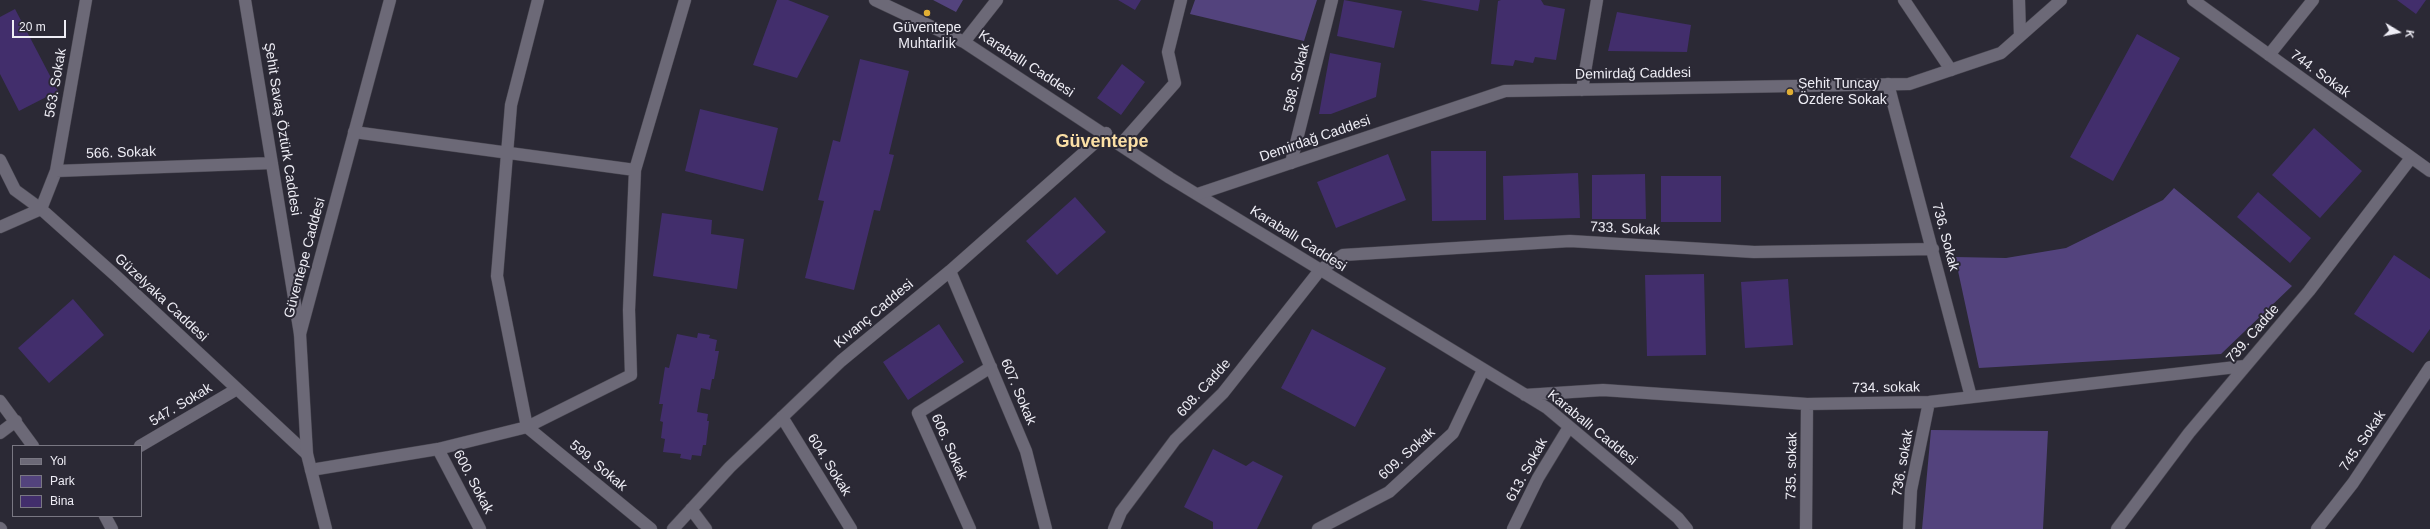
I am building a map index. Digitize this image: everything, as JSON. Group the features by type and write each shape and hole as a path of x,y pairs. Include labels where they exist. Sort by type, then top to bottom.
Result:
{"street":[{"name":"563. Sokak","path":"56,171 86,0"},
{"name":"Şehit Savaş Öztürk Caddesi","path":"245,0 300,334"},
{"name":"Güventepe Caddesi","path":"326,529 307,454 300,334 390,0"},
{"path":"527,426 498,276 511,105 538,0"},
{"path":"311,470 438,449 527,426 631,375 629,310 635,170 685,0"},
{"name":"Karaballı Caddesi","path":"875,0 964,42 1198,194 1547,408 1678,518 1687,529"},
{"path":"964,42 997,0"},
{"path":"1121,144 1175,83 1168,52 1181,0"},
{"name":"588. Sokak","path":"1291,163 1332,0"},
{"path":"1582,90 1598,0"},
{"path":"1904,0 1951,70"},
{"path":"2020,0 2020,36"},
{"name":"Demirdağ Caddesi","path":"1198,194 1505,91 1909,84 2001,53 2061,0"},
{"name":"744. Sokak","path":"2193,0 2430,171"},
{"path":"2269,55 2313,0"},
{"name":"736. Sokak","path":"1888,84 1933,249 1971,397"},
{"path":"354,132 635,170"},
{"name":"Kıvanç Caddesi","path":"673,529 730,467 841,361 950,271 1106,133"},
{"name":"739. Cadde","path":"2117,529 2189,433 2310,291 2411,158"},
{"name":"Güzelyaka Caddesi","path":"0,160 15,190 40,209 307,454"},
{"name":"566. Sokak","path":"56,171 272,163"},
{"path":"0,227 40,209 56,171"},
{"name":"733. Sokak","path":"1320,270 1343,256 1570,241 1754,252 1933,249"},
{"name":"608. Cadde","path":"1114,529 1121,512 1175,440 1223,393 1320,270"},
{"name":"607. Sokak","path":"950,271 1026,451 1046,529"},
{"name":"734. sokak","path":"1525,395 1603,390 1807,404 1929,402 2246,366"},
{"name":"606. Sokak","path":"970,529 918,413 991,367"},
{"name":"745. Sokak","path":"2317,529 2354,483 2430,368"},
{"name":"609. Sokak","path":"1318,529 1338,524 1389,492 1453,433 1483,370"},
{"name":"547. Sokak","path":"142,445 237,389"},
{"path":"0,401 32,445"},
{"name":"736. sokak","path":"1909,529 1911,490 1929,402"},
{"name":"735. sokak","path":"1806,529 1807,404"},
{"name":"604. Sokak","path":"782,417 851,529"},
{"path":"0,433 16,421"},
{"name":"599. Sokak","path":"527,426 651,529"},
{"name":"613. Sokak","path":"1513,529 1538,478 1569,427"},
{"name":"600. Sokak","path":"438,449 480,529"},
{"path":"691,509 706,529"},
{"path":"106,517 112,529"}],"green space":[{"path":"933,0 963,0 956,12"},
{"path":"1195,0 1317,0 1304,41 1190,14"},
{"path":"2174,188 2292,286 2221,354 1979,368 1955,257 2006,258 2066,248 2163,200"},
{"path":"1931,430 2048,431 2043,529 1922,529"}],"building":[{"path":"777,0 788,0 829,16 797,78 753,65"},
{"path":"1118,0 1141,0 1135,10"},
{"path":"1344,0 1402,11 1394,48 1337,36"},
{"path":"1420,0 1480,0 1478,11"},
{"path":"1541,0 1544,5 1565,9 1556,60 1535,57 1533,63 1515,60 1513,66 1491,64 1498,1"},
{"path":"2397,0 2426,0 2416,14"},
{"path":"15,9 58,91 19,111 0,74 0,17"},
{"path":"1617,12 1691,25 1687,52 1608,51"},
{"path":"2137,34 2180,58 2113,181 2070,157"},
{"path":"1330,53 1381,63 1376,97 1331,114 1319,114"},
{"path":"860,59 909,71 889,154 894,155 880,211 874,210 854,290 805,278 824,201 818,200 833,140 840,142"},
{"path":"1122,64 1145,82 1121,115 1097,98"},
{"path":"700,109 778,128 763,191 685,171"},
{"path":"2314,128 2362,171 2320,218 2272,175"},
{"path":"1431,151 1486,151 1486,220 1432,221"},
{"path":"1388,154 1406,200 1336,228 1317,182"},
{"path":"1578,173 1580,218 1504,220 1503,176"},
{"path":"1645,174 1646,219 1592,219 1592,175"},
{"path":"1661,176 1721,176 1721,222 1661,222"},
{"path":"2258,192 2311,238 2290,263 2237,217"},
{"path":"1075,197 1106,232 1057,275 1026,241"},
{"path":"662,213 712,220 711,234 744,239 737,289 653,276"},
{"path":"2394,255 2430,279 2430,329 2413,353 2354,314"},
{"path":"1704,274 1706,355 1647,356 1645,275"},
{"path":"1788,279 1793,345 1745,348 1741,282"},
{"path":"73,299 104,335 49,383 18,348"},
{"path":"939,324 964,362 908,400 883,362"},
{"path":"1312,329 1386,368 1355,427 1281,388"},
{"path":"698,333 710,335 709,338 717,340 715,351 719,351 714,379 712,379 710,390 701,388 697,412 708,414 707,421 709,421 706,445 703,445 701,456 692,455 691,460 680,458 681,454 663,452 665,439 661,438 663,422 660,421 663,404 659,404 665,367 669,368 677,334 697,338"},
{"path":"1213,449 1246,466 1253,461 1283,476 1257,529 1213,529 1213,522 1184,507"}],"place":[{"name":"Güventepe Muhtarlık","path":"927,13"},
{"name":"Şehit Tuncay Özdere Sokak","path":"1790,92"}],"district":[{"name":"Güventepe","path":"1102,142"}]}
